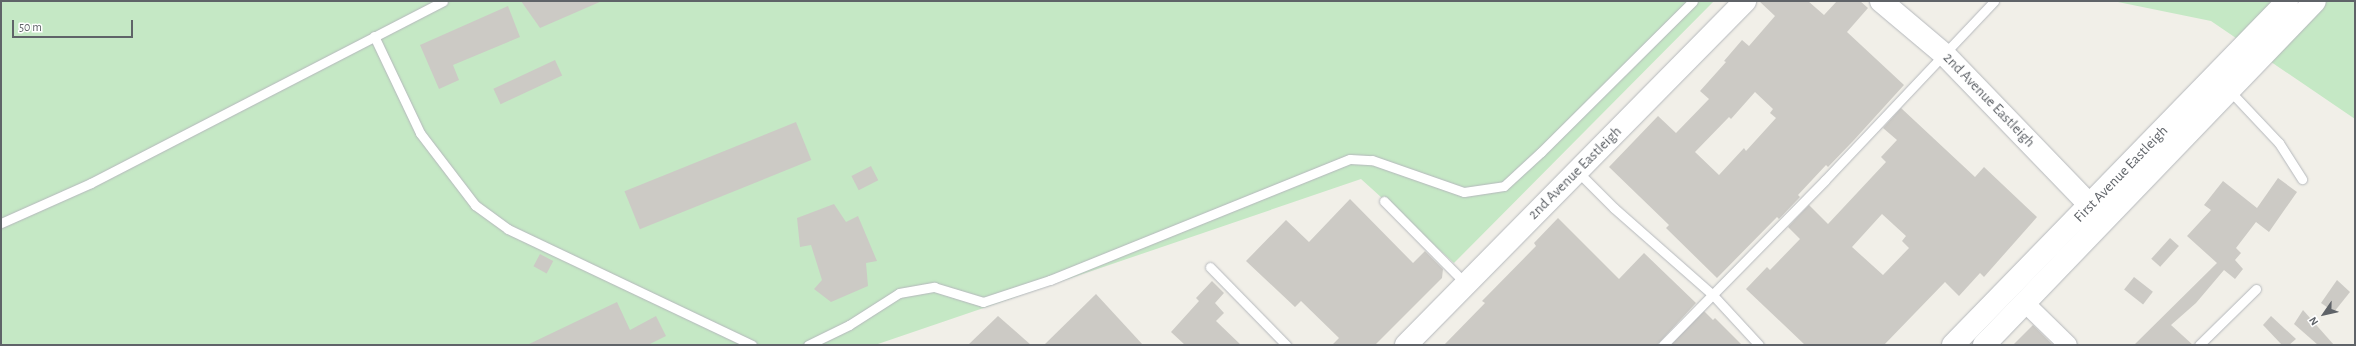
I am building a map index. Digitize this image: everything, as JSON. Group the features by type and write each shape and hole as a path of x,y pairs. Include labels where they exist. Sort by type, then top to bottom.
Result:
{"main road":[{"name":"2nd Avenue Eastleigh","path":"1406,345 1467,285 1577,170 1745,1"},
{"name":"2nd Avenue Eastleigh","path":"1881,1 1944,54 2091,206"},
{"name":"First Avenue Eastleigh","path":"1953,345 2091,206 2287,1"},
{"name":"First Avenue Eastleigh","path":"1984,345 2315,1"}],"street":[{"path":"2025,303 2068,345"}],"lane":[{"path":"1,222 91,183 443,1"},
{"path":"808,345 849,325 899,293 934,287 983,302 1050,280 1350,159 1372,160 1464,192 1504,186 1693,1"},
{"path":"1663,345 1825,180 1994,1"},
{"path":"374,36 420,133 475,205 508,229 752,345"},
{"path":"2228,90 2279,143 2302,179"},
{"path":"1577,170 1614,208 1712,294 1759,345"},
{"path":"1384,201 1467,285"},
{"path":"1210,267 1286,345"},
{"path":"2199,345 2256,289"}],"green space":[{"path":"1,1 1714,1 1454,263 1361,179 875,345 1,345"},
{"path":"2113,1 2355,1 2355,119 2211,21"}],"building":[{"path":"521,1 602,1 540,28"},
{"path":"1759,1 1808,1 1824,15 1837,1 1860,1 1868,8 1847,32 1904,85 1828,167 1826,165 1798,195 1800,197 1779,219 1777,217 1717,278 1666,228 1669,225 1609,167 1658,116 1676,133 1709,99 1700,91 1726,62 1724,61 1742,40 1749,46 1775,16","holes":["1755,92 1773,109 1770,113 1776,118 1746,151 1744,148 1719,175 1695,152 1729,117 1731,119"]},
{"path":"508,6 520,37 453,65 459,80 439,89 420,45"},
{"path":"555,60 562,75 501,104 493,89"},
{"path":"1901,108 1975,177 1984,167 2037,217 1984,277 1980,273 1959,296 1945,282 1884,345 1805,345 1746,289 1767,267 1770,270 1800,239 1788,227 1809,205 1828,224 1886,162 1881,157 1897,140 1883,128","holes":["1882,214 1906,236 1902,241 1909,248 1883,275 1852,247"]},
{"path":"796,122 811,160 640,229 624,191"},
{"path":"871,166 878,180 859,190 851,176"},
{"path":"2278,178 2297,192 2269,232 2256,222 2236,248 2241,253 2235,260 2243,269 2235,279 2224,270 2196,303 2171,325 2193,345 2134,345 2217,263 2187,236 2211,210 2204,205 2223,181 2257,208"},
{"path":"1350,199 1413,263 1425,251 1443,269 1442,278 1375,345 1332,345 1339,338 1301,301 1295,307 1246,261 1286,220 1309,242"},
{"path":"834,204 846,222 858,216 877,261 866,263 868,286 831,302 814,289 822,280 811,245 800,247 797,218"},
{"path":"1558,218 1619,279 1644,253 1696,303 1657,345 1444,345 1485,303 1482,301 1536,246 1534,243"},
{"path":"2170,238 2179,246 2160,267 2151,259"},
{"path":"540,254 553,261 547,273 533,266"},
{"path":"2134,277 2153,292 2143,304 2124,290"},
{"path":"2337,280 2350,292 2334,312 2321,303"},
{"path":"1212,281 1224,293 1215,303 1224,313 1216,321 1241,345 1185,345 1171,332 1199,301 1196,298"},
{"path":"1096,294 1143,345 1044,345"},
{"path":"617,302 630,330 656,316 666,336 648,345 527,345"},
{"path":"2303,310 2334,345 2318,345 2294,324"},
{"path":"1704,311 1713,320 1715,318 1742,345 1671,345"},
{"path":"998,316 1031,345 968,345"},
{"path":"2271,316 2296,339 2289,345 2282,345 2263,325"},
{"path":"2033,325 2053,345 2013,345"}]}
